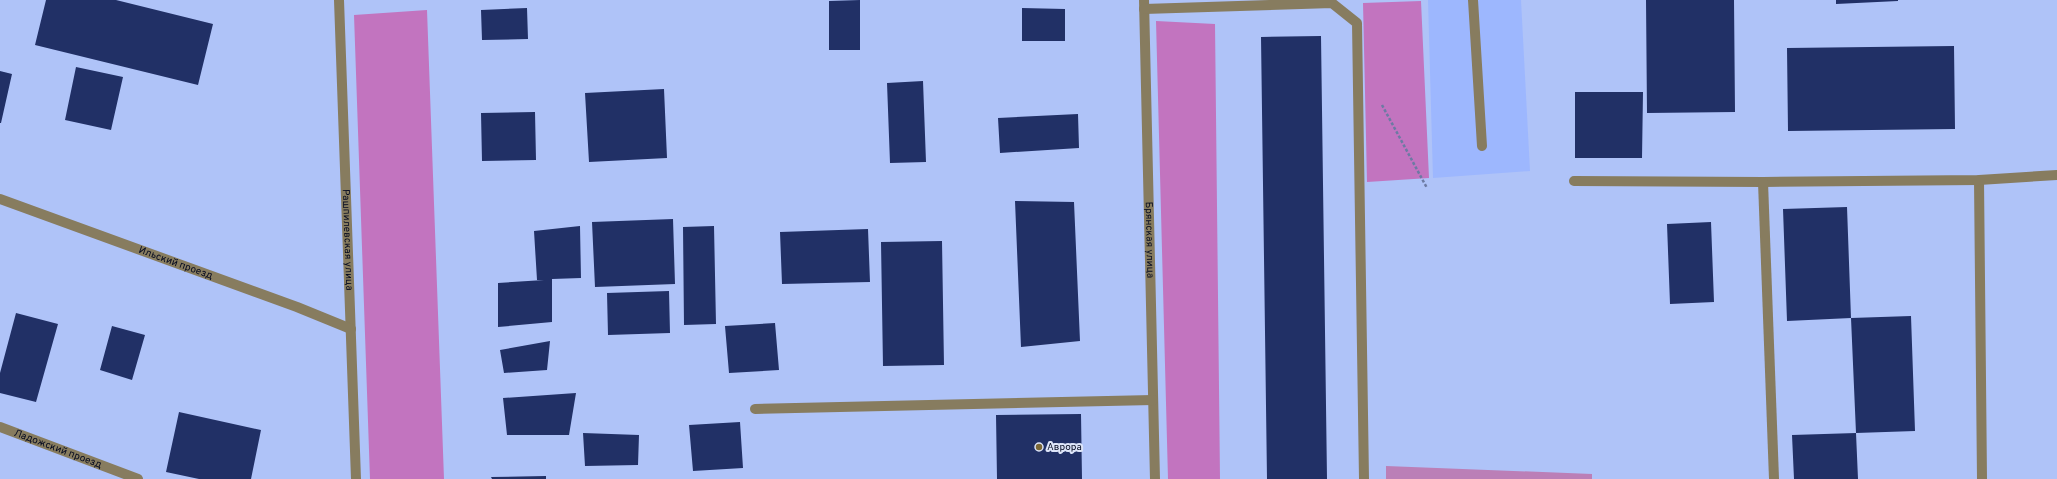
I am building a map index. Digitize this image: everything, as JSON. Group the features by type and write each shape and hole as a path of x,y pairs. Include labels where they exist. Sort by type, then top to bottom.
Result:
{"street":[{"name":"Рашпилевская улица","path":"339,0 356,479"},
{"path":"1473,0 1482,146"},
{"path":"1144,4 1332,3 1357,23 1364,479"},
{"name":"Брянская улица","path":"1144,4 1155,479"},
{"path":"1574,181 1763,182 1979,180 2057,175"},
{"path":"1979,180 1982,479"},
{"path":"1763,182 1774,479"},
{"name":"Ильский проезд","path":"0,199 297,307 351,329"},
{"path":"755,409 1153,400"},
{"name":"Ладожский проезд","path":"0,427 138,479"}],"path":[{"path":"1380,103 1427,188"}],"shaded area":[{"path":"1428,0 1521,0 1530,171 1433,178"},
{"path":"1421,1 1429,178 1367,182 1363,3"},
{"path":"427,10 444,479 370,479 354,15"},
{"path":"1156,21 1215,24 1220,479 1168,479"},
{"path":"1386,466 1592,474 1592,479 1386,479"}],"building":[{"path":"46,0 116,0 213,24 198,85 35,45"},
{"path":"860,0 860,50 829,50 829,1"},
{"path":"1646,0 1734,0 1735,112 1647,113"},
{"path":"1836,0 1898,0 1898,1 1836,4"},
{"path":"527,8 528,39 482,40 481,10"},
{"path":"1022,8 1065,9 1065,41 1022,41"},
{"path":"1321,36 1327,479 1267,479 1261,37"},
{"path":"1954,46 1955,129 1788,131 1787,48"},
{"path":"76,67 123,77 111,130 65,120"},
{"path":"0,71 12,74 1,123 0,123"},
{"path":"923,81 926,162 890,163 887,83"},
{"path":"664,89 667,158 589,162 585,93"},
{"path":"1575,92 1643,92 1642,158 1575,158"},
{"path":"535,112 536,160 482,161 481,113"},
{"path":"1078,114 1079,148 1000,153 998,118"},
{"path":"1015,201 1074,202 1080,341 1021,347"},
{"path":"1847,207 1851,318 1787,321 1783,209"},
{"path":"673,219 675,284 595,287 592,222"},
{"path":"1711,222 1714,302 1670,304 1667,224"},
{"path":"580,226 581,278 552,279 552,322 498,327 498,283 544,280 537,280 534,231"},
{"path":"714,226 716,324 684,325 683,227"},
{"path":"868,229 870,282 782,284 780,232"},
{"path":"942,241 944,365 883,366 881,242"},
{"path":"669,291 670,333 608,335 607,293"},
{"path":"16,313 58,324 36,402 0,393 0,373"},
{"path":"1911,316 1915,431 1856,433 1851,318"},
{"path":"775,323 779,370 729,373 725,326"},
{"path":"112,326 145,335 132,380 100,370"},
{"path":"550,341 547,370 504,373 500,350"},
{"path":"576,393 569,435 507,435 503,398"},
{"path":"179,412 261,430 251,479 199,479 166,472"},
{"name":"Аврора","path":"1081,414 1082,479 997,479 996,415"},
{"path":"740,422 743,468 693,471 689,425"},
{"path":"583,433 639,435 638,465 585,466"},
{"path":"1856,433 1858,479 1794,479 1792,435"},
{"path":"546,476 546,479 492,479 491,477"}],"place":[{"name":"Аврора","path":"1039,447"}]}
